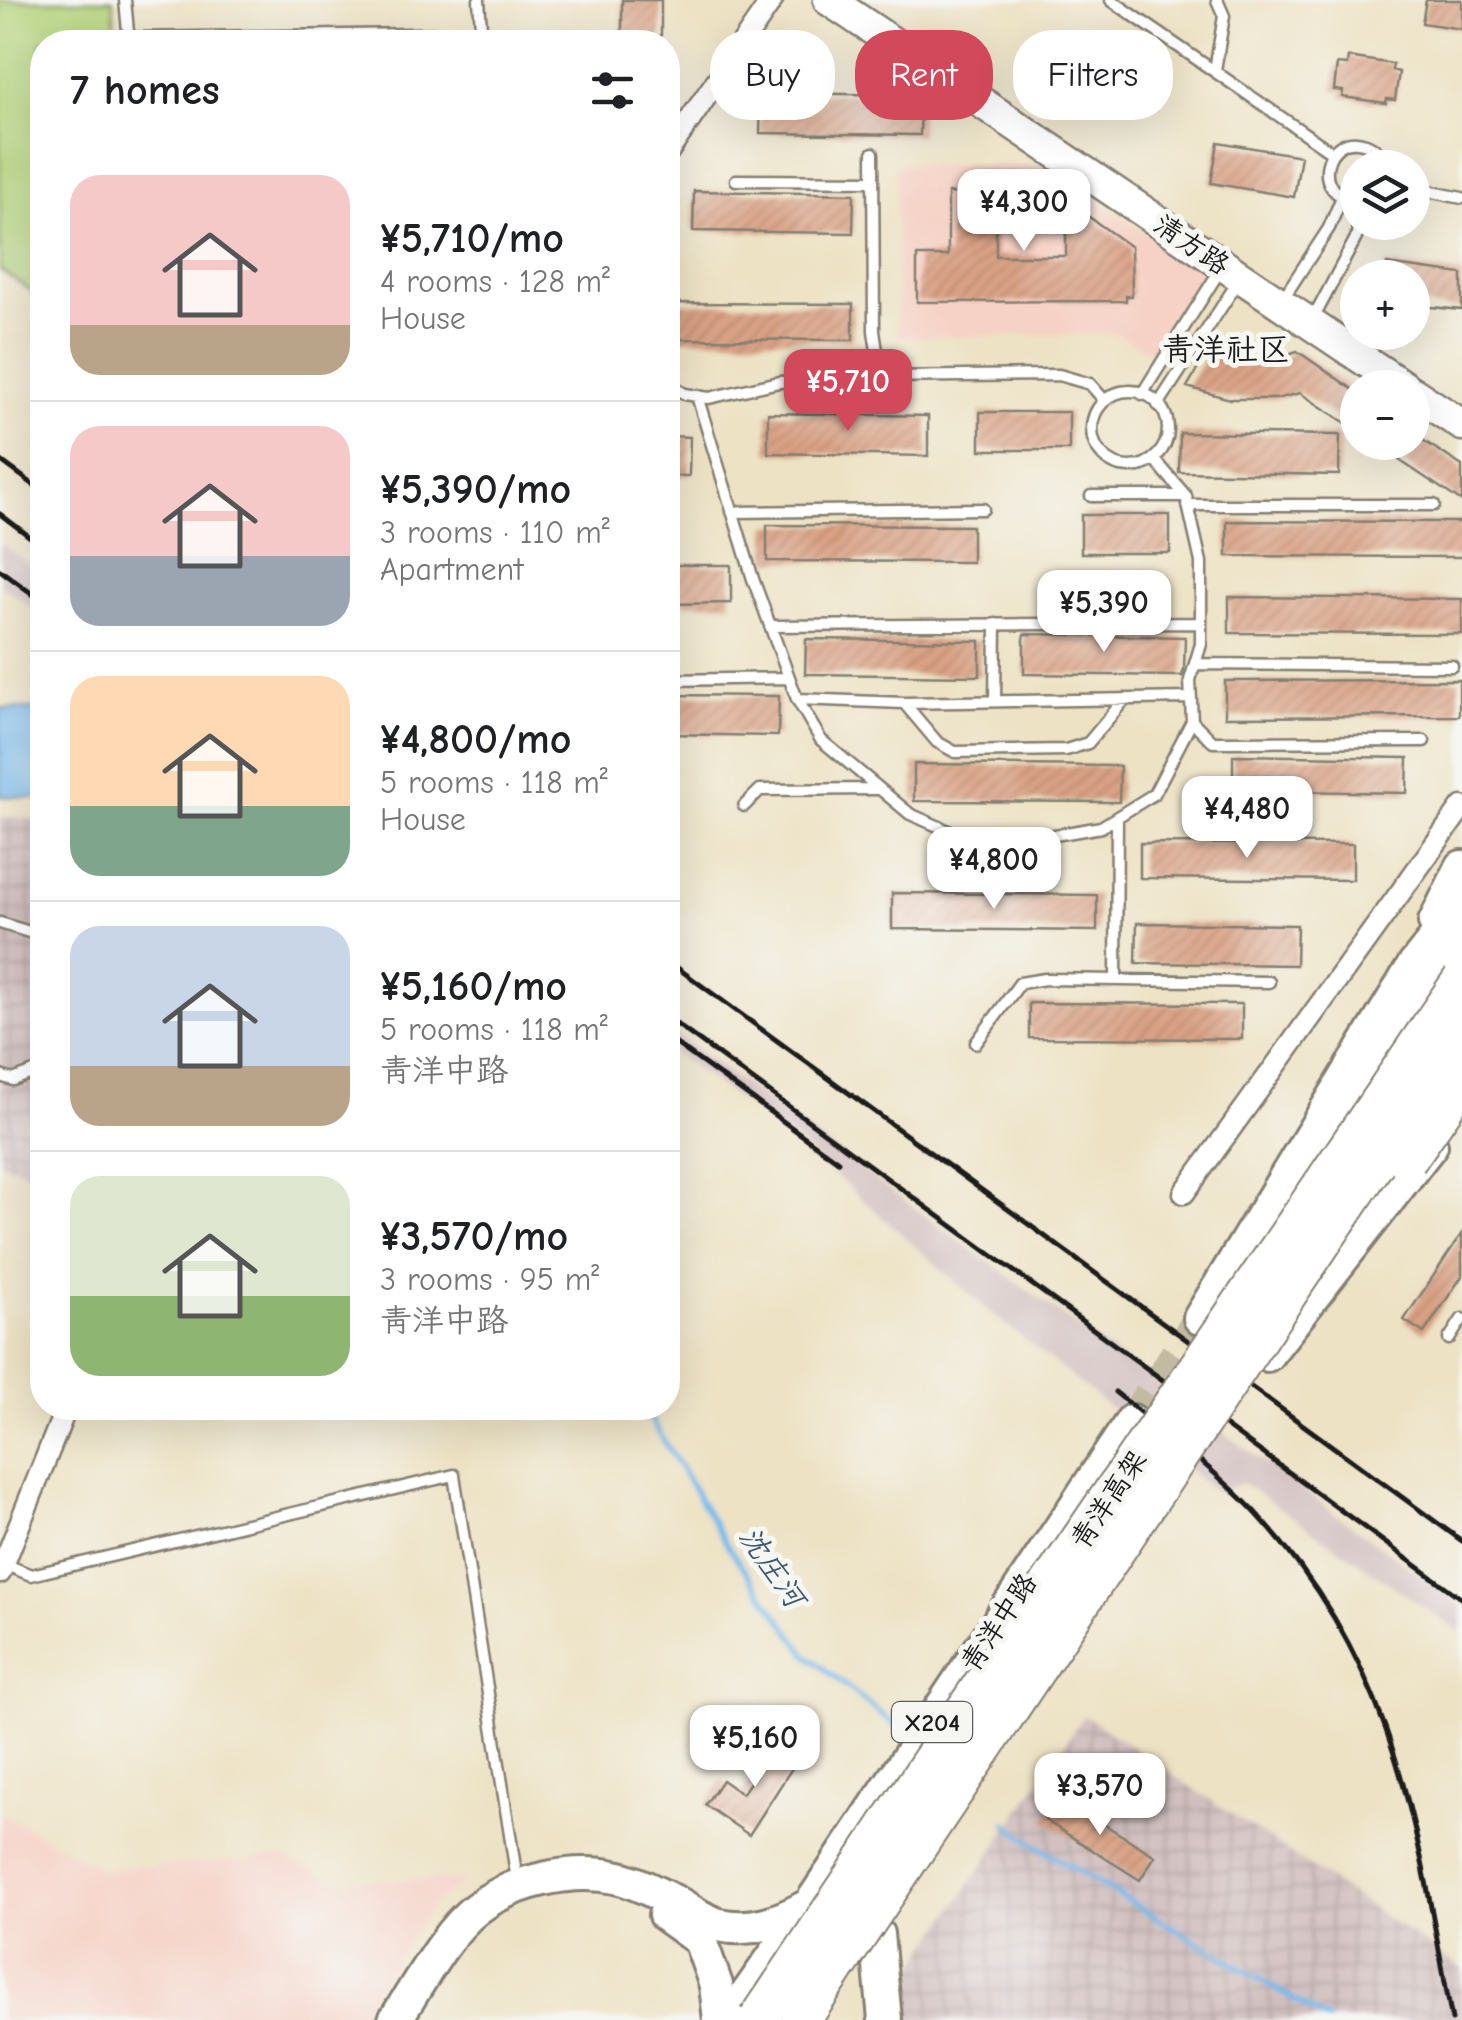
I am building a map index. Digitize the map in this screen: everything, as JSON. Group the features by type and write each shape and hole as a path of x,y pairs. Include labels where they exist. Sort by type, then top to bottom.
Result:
{"highway":[{"path":"1329,1173 1359,1092 1462,934"},
{"name":"青洋高架","path":"758,2020 1462,980"},
{"name":"青洋高架","path":"801,2020 1260,1348 1462,1033"},
{"path":"1260,1348 1462,1082"}],"main road":[{"path":"1200,1318 1412,967 1462,867"},
{"path":"1412,967 1462,904"},
{"path":"1260,1348 1462,1054"},
{"path":"1260,1348 1462,1104"},
{"name":"青洋中路","path":"729,2020 1132,1421"},
{"name":"X204","path":"820,2020 1183,1476"},
{"path":"395,2020 446,1944 476,1909 518,1886 570,1875 616,1876 717,1924 746,1926 776,1924 810,1904"},
{"path":"417,2020 480,1930 524,1903 576,1890 628,1895 700,1940 716,1985 720,2020"},
{"path":"877,1934 885,2020"}],"street":[{"path":"680,134 772,0"},
{"name":"清方路","path":"829,0 1379,370"},
{"path":"1430,404 1462,425"},
{"path":"1184,1193 1462,807"},
{"path":"2,1569 61,1420"}],"lane":[{"path":"125,0 128,30"},
{"path":"479,0 481,30"},
{"path":"1112,0 1333,153"},
{"path":"1216,70 1224,16 1217,0"},
{"path":"1340,196 1326,175 1333,153 1342,144 1360,142 1374,150"},
{"path":"873,153 874,330 880,377"},
{"path":"736,180 873,181"},
{"path":"1430,192 1462,198"},
{"path":"1280,303 1329,228 1340,202"},
{"path":"1311,324 1355,240"},
{"path":"1142,394 1232,271"},
{"path":"1158,405 1232,271"},
{"path":"680,391 709,398 779,382 1060,375 1090,384 1105,401"},
{"path":"1121,392 1142,394 1158,405 1168,423 1167,436 1154,458 1130,467 1116,465 1097,449 1094,415 1105,401 1121,392"},
{"path":"697,396 770,626 797,699 820,740 910,814 965,838 1026,840 1101,827 1154,794 1192,721 1190,680 1201,644 1201,562 1186,500 1154,458"},
{"path":"1091,496 1434,504"},
{"path":"732,512 983,509"},
{"path":"770,626 1201,623"},
{"path":"994,701 996,624"},
{"path":"1195,664 1452,666"},
{"path":"680,680 789,678"},
{"path":"797,699 904,703 1190,698"},
{"path":"904,703 938,742 955,752 974,752 1066,750 1088,743 1125,699"},
{"path":"1192,721 1212,742 1424,741"},
{"path":"744,806 760,790 878,789"},
{"path":"1116,980 1117,817"},
{"path":"0,922 30,932"},
{"path":"976,1043 1020,983 1270,982"},
{"path":"0,1076 12,1080 30,1073"},
{"path":"1448,1339 1462,1319"},
{"path":"2,1569 31,1575 454,1475 518,1886"}],"shaded area":[{"path":"896,165 1044,165 1205,274 1154,354 1118,334 897,337"},
{"path":"0,543 30,564 30,605 0,584"},
{"path":"0,817 30,819 30,1172 0,1162"},
{"path":"680,1038 1462,1606 1462,1633 1243,1483 1216,1492 990,1312 794,1139 680,1058"},
{"path":"1084,1715 1462,1969 1462,2020 907,2020 899,2009 901,1987"},
{"path":"0,1813 103,1870 281,1856 335,1881 465,1879 432,1906 357,2020 0,2020"}],"green space":[{"path":"0,0 113,0 115,30 30,30 30,290 0,270"}],"water":[{"path":"0,708 30,709 30,798 0,796"}],"building":[{"path":"622,0 661,0 661,30 622,30"},
{"path":"1426,0 1462,0 1462,29 1422,23"},
{"path":"1348,57 1393,64 1392,70 1399,72 1395,100 1387,99 1386,103 1342,97 1343,91 1334,90 1337,64 1347,65"},
{"path":"835,94 855,94 855,120 920,120 920,135 760,133 760,120 835,120"},
{"path":"1218,142 1301,156 1294,197 1211,183"},
{"path":"694,191 854,194 853,233 693,231"},
{"path":"948,193 1057,194 1131,247 1132,296 1126,296 1126,301 917,302 917,256 948,256","holes":["996,224 1066,224 1066,256 996,256"]},
{"path":"1430,270 1462,274 1462,310 1430,307"},
{"path":"680,303 853,304 853,340 680,339"},
{"path":"1208,351 1242,360 1271,360 1297,351 1340,381 1340,419 1300,393 1276,399 1230,399 1187,387"},
{"path":"980,412 1069,412 1069,450 980,450"},
{"path":"768,413 928,416 928,456 768,453"},
{"path":"1180,433 1340,435 1339,475 1179,472"},
{"path":"680,437 690,437 689,476 680,476"},
{"path":"1430,445 1462,466 1462,502 1399,460 1430,460"},
{"path":"1081,515 1170,515 1170,553 1081,553"},
{"path":"1227,521 1462,522 1462,557 1227,556"},
{"path":"767,525 972,526 972,562 767,561"},
{"path":"680,565 731,565 731,603 680,604"},
{"path":"1229,597 1462,599 1462,634 1229,633"},
{"path":"1024,634 1185,637 1184,669 1182,676 1024,674"},
{"path":"806,639 980,641 980,676 805,674"},
{"path":"1459,680 1459,716 1225,717 1225,681"},
{"path":"680,695 779,696 778,736 680,734"},
{"path":"1233,755 1408,758 1407,793 1233,790"},
{"path":"914,764 1120,766 1119,802 914,801"},
{"path":"1140,843 1353,844 1353,880 1140,878"},
{"path":"892,893 1097,895 1097,931 892,929"},
{"path":"1137,923 1297,925 1296,965 1136,963"},
{"path":"1029,1003 1242,1004 1242,1039 1029,1038"},
{"path":"1462,1233 1462,1276 1424,1333 1404,1320"},
{"path":"780,1739 801,1754 749,1835 705,1805 722,1780 742,1794"},
{"path":"1060,1797 1155,1856 1140,1880 1045,1820"}],"waterway":[{"name":"沈庄河","path":"651,1420 729,1548 807,1655 896,1726"},
{"name":"沈庄河","path":"1006,1823 1030,1842 1328,2020"}],"tunnel":[{"path":"1132,1421 1200,1318"}],"railway":[{"path":"0,460 30,482"},
{"path":"0,514 30,537"},
{"path":"0,570 30,592"},
{"path":"680,970 1462,1541"},
{"path":"680,1027 1462,1599"},
{"path":"680,1047 838,1161"},
{"path":"1115,1392 1204,1464 1254,1511 1302,1569 1340,1628 1370,1688 1393,1750 1426,1879 1452,2020"}],"district":[{"name":"青洋社区","path":"1226,349"}]}
